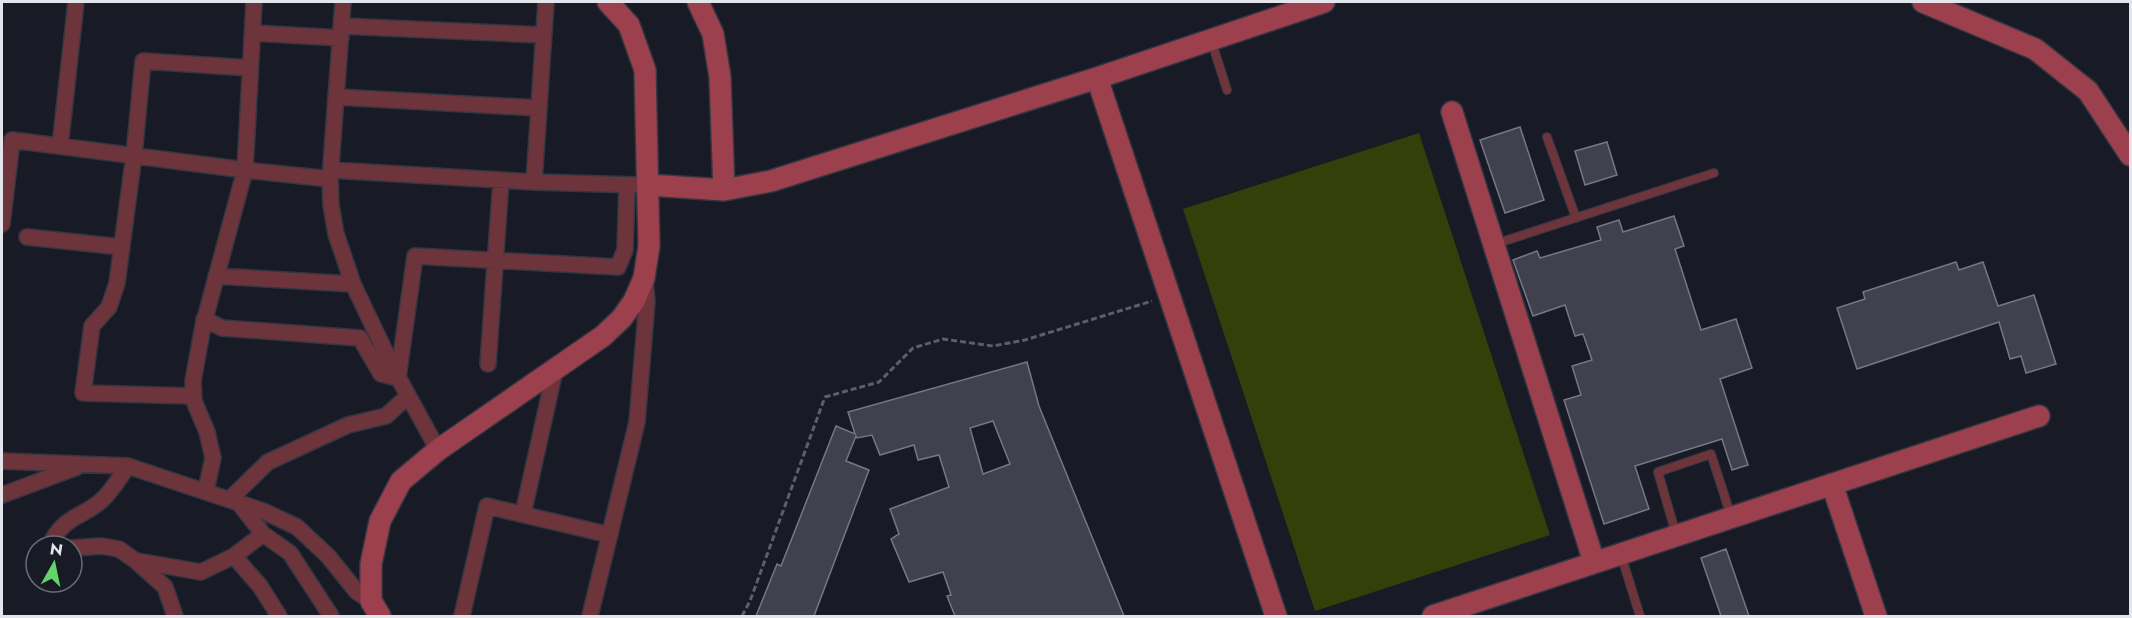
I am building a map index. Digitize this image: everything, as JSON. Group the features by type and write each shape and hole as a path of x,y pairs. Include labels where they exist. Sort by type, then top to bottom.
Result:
{"street":[{"path":"60,146 76,2"},
{"path":"206,490 213,458 207,432 193,396 193,381 204,319 245,170 254,2"},
{"path":"343,2 331,174 331,205 336,234 352,284 398,378 438,450"},
{"path":"534,182 546,2"},
{"path":"375,609 371,564 380,521 401,481 438,450 603,336 622,318 634,301 644,278 649,246 645,70 630,25 608,2"},
{"path":"698,2 713,34 720,77 724,190"},
{"path":"2,224 7,139 245,170 649,185 724,190 771,181 1097,78 1324,2"},
{"path":"1923,2 2035,49 2088,92 2130,155"},
{"path":"253,33 342,32 544,36"},
{"path":"193,396 83,393 92,326 110,307 117,283 134,155 143,61 250,68"},
{"path":"1097,78 1276,616"},
{"path":"337,97 539,108"},
{"path":"1452,112 1594,562"},
{"path":"488,364 501,180"},
{"path":"398,378 415,256 618,267 625,250 627,185"},
{"path":"27,237 122,247"},
{"path":"216,276 352,284"},
{"path":"591,616 637,422 647,301 644,278"},
{"path":"204,319 222,327 360,338 381,374 398,378"},
{"path":"523,514 555,370"},
{"path":"234,500 268,462 348,425 386,416 408,396"},
{"path":"1433,616 2039,416"},
{"path":"2,461 128,466 206,490 263,511 297,527 328,556 357,592 375,609"},
{"path":"2,495 86,464"},
{"path":"56,534 71,518 101,501 128,466"},
{"path":"1832,484 1876,616"},
{"path":"234,500 263,534 290,553 331,616"},
{"path":"462,616 487,506 610,535"},
{"path":"136,561 201,572 234,556 263,534"},
{"path":"84,547 102,546 119,549 136,561 165,587 175,616"},
{"path":"234,556 260,586 279,616"}],"lane":[{"path":"1210,39 1227,90"},
{"path":"1547,137 1576,218"},
{"path":"1494,245 1714,173"},
{"path":"1676,535 1658,472 1668,468 1711,454 1731,517"},
{"path":"1621,553 1640,616"}],"path":[{"path":"742,616 750,601 825,397 879,382 913,348 943,339 993,346 1025,340 1169,296"}],"green space":[{"path":"1419,133 1550,535 1315,611 1183,209"}],"building":[{"path":"1520,127 1544,200 1505,213 1480,140"},
{"path":"1607,142 1617,175 1585,185 1575,151"},
{"path":"1674,216 1684,246 1675,249 1701,330 1736,319 1752,368 1720,379 1748,465 1732,470 1722,439 1635,466 1649,509 1604,524 1564,400 1581,395 1572,366 1592,360 1583,334 1575,336 1565,305 1533,316 1513,260 1537,251 1540,258 1601,240 1597,227 1619,220 1623,232"},
{"path":"1956,262 1959,270 1983,262 1998,306 2034,295 2056,364 2026,373 2021,356 2010,359 1999,322 1857,369 1837,308 1865,299 1863,292"},
{"path":"1027,362 1039,406 1124,616 955,616 947,596 951,595 943,572 909,582 891,539 899,534 890,509 949,487 939,455 918,460 914,445 880,455 872,435 857,438 856,436 846,461 869,470 814,616 756,616 777,564 781,566 836,426 855,434 848,412","holes":["993,421 1010,464 983,474 970,428"]},
{"path":"1726,549 1749,616 1721,616 1701,558"}]}
